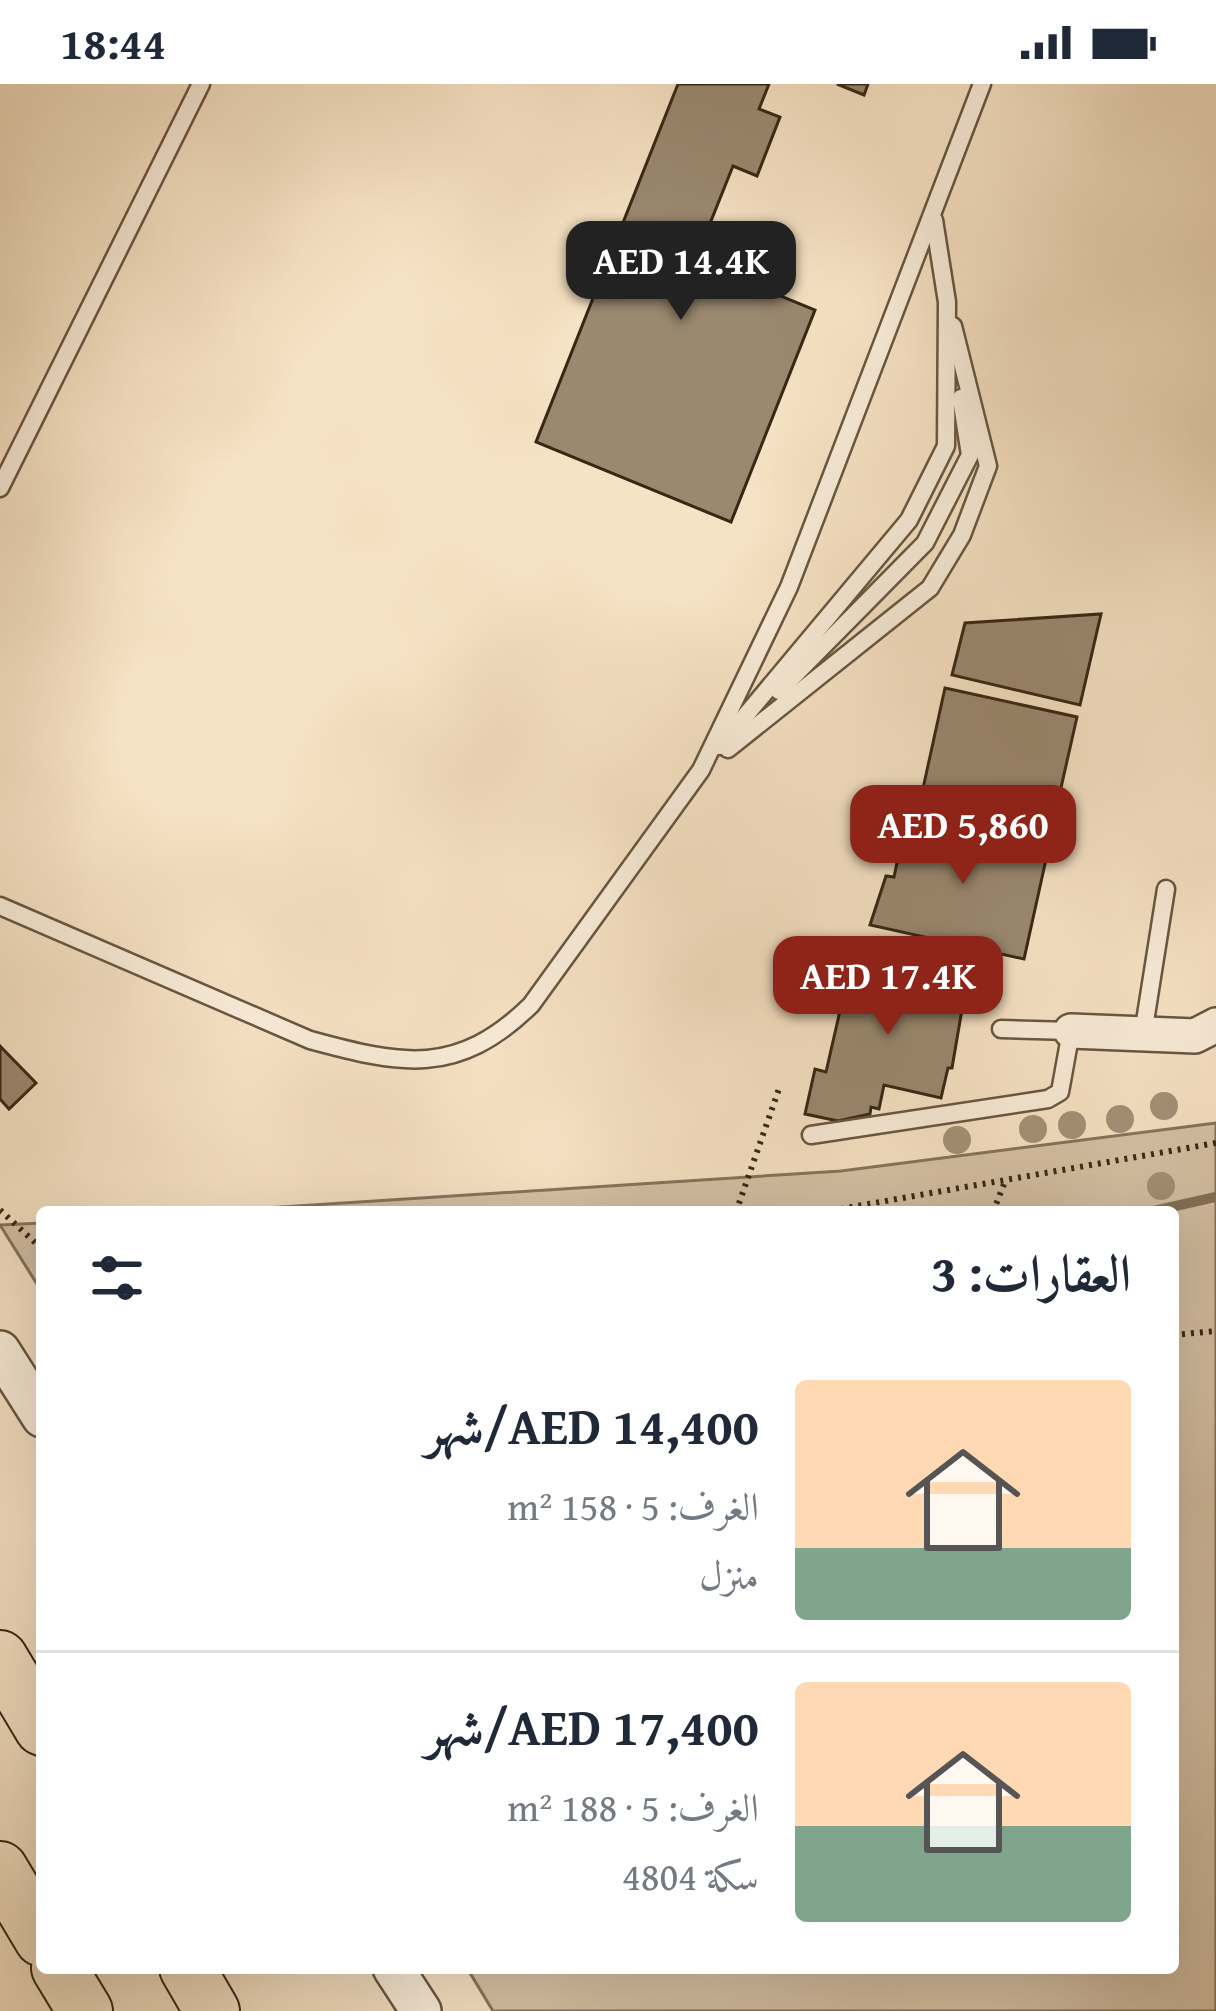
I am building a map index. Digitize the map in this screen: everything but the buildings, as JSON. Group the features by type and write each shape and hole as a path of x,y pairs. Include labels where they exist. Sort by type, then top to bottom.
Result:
{"highway":[{"path":"0,1658 36,1718"},
{"path":"0,1869 36,1929"},
{"path":"63,1974 85,2011"},
{"path":"190,1974 212,2011"}],"street":[{"path":"1071,1031 1196,1036 1216,1025"},
{"path":"0,1351 36,1408"},
{"path":"397,1974 421,2011"}],"lane":[{"path":"0,488 201,84"},
{"path":"701,770 789,587 982,84"},
{"path":"701,770 925,543 970,455 934,217"},
{"path":"701,770 930,588 962,535 988,466 947,302"},
{"path":"0,906 310,1040 363,1055 428,1063 470,1052 504,1031 531,1005 701,770 909,520 946,446 947,302"},
{"path":"1143,1034 1166,889"},
{"path":"811,1135 1048,1100 1060,1091 1071,1031 1001,1029"}],"path":[{"path":"738,1206 781,1086"},
{"path":"857,1206 1216,1143"},
{"path":"996,1206 1006,1179"},
{"path":"0,1210 36,1244"},
{"path":"1179,1334 1216,1330"}],"shaded area":[{"path":"1216,1123 1216,2011 493,2011 471,1974 1179,1974 1179,1206 298,1206 841,1171"},
{"path":"36,1223 36,1282 0,1225"}],"waterway":[{"path":"1176,1206 1216,1197"}]}
